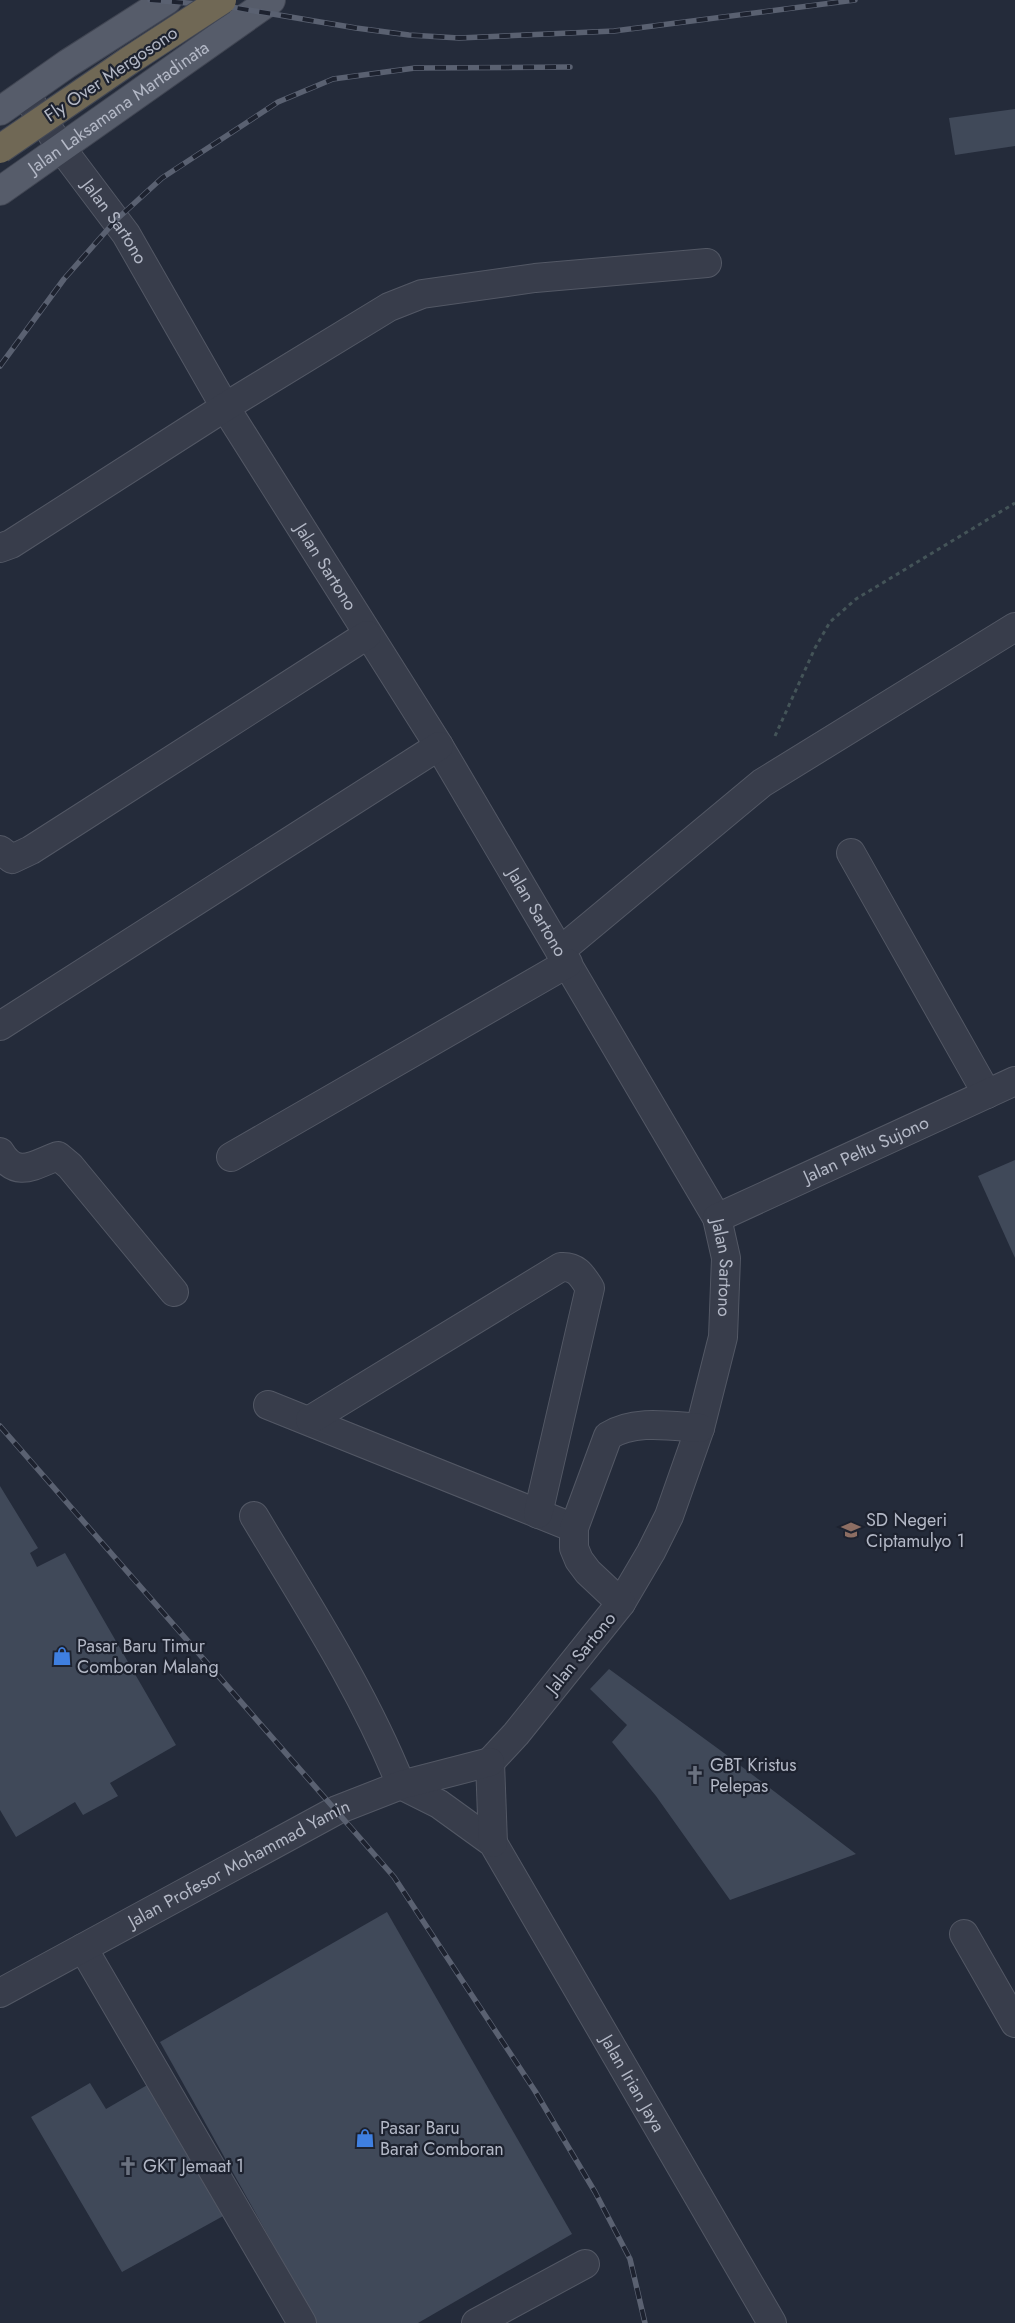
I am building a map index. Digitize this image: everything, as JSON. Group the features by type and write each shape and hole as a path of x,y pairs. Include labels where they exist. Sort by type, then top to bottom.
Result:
{"highway":[{"name":"Fly Over Mergosono","path":"0,149 221,0"}],"main road":[{"path":"0,111 67,64 167,0"},
{"path":"221,0 237,23"},
{"name":"Jalan Laksamana Martadinata","path":"0,191 271,0"}],"street":[{"name":"Jalan Sartono","path":"25,94 62,149 126,234 224,407 439,746 717,1218 726,1258 723,1337 700,1428 669,1516 651,1552 621,1603 516,1734 490,1762"},
{"path":"0,548 11,544 224,407 389,307 422,294 536,278 708,263"},
{"path":"232,1157 564,957 762,783 1015,627"},
{"path":"0,850 12,859 31,850 367,635"},
{"path":"0,1026 439,746"},
{"path":"851,853 987,1094"},
{"name":"Jalan Peltu Sujono","path":"717,1218 1015,1081"},
{"path":"0,1152 4,1159 18,1168 30,1168 58,1156 70,1166 174,1292"},
{"path":"310,1420 561,1267 570,1267 580,1273 590,1288 538,1514"},
{"path":"268,1405 310,1420 574,1528"},
{"path":"621,1603 588,1572 579,1560 574,1548 574,1528 608,1436 619,1428 633,1426 700,1428"},
{"path":"254,1516 328,1638 386,1747 400,1785"},
{"name":"Jalan Profesor Mohammad Yamin","path":"0,1993 337,1810 400,1785 490,1762"},
{"name":"Jalan Irian Jaya","path":"490,1762 493,1843"},
{"name":"Jalan Irian Jaya","path":"400,1785 439,1804 493,1843 772,2323"},
{"path":"964,1934 1015,2023"},
{"path":"83,1948 302,2323"},
{"path":"476,2323 585,2264"}],"path":[{"path":"762,783 775,736 815,648 830,622 856,599 1015,503"}],"building":[{"path":"1015,109 1015,146 955,155 949,118"},
{"path":"1015,1160 1015,1258 978,1176"},
{"name":"Pasar Baru Timur Comboran Malang","path":"0,1486 38,1548 30,1553 37,1567 65,1553 176,1745 110,1783 118,1796 83,1815 75,1802 16,1837 0,1810"},
{"name":"GBT Kristus Pelepas","path":"609,1669 724,1753 856,1854 730,1900 656,1796 612,1742 627,1725 590,1689"},
{"name":"Pasar Baru Barat Comboran","path":"387,1912 572,2234 418,2323 317,2323 160,2042"},
{"name":"GKT Jemaat 1","path":"90,2083 106,2109 149,2084 225,2215 122,2272 31,2117"}],"railway":[{"path":"150,0 225,6 356,28 409,35 459,38 614,31 855,0"},
{"path":"0,366 64,279 116,220 162,178 278,102 333,79 415,68 570,67"},
{"path":"0,1426 394,1877 535,2091 595,2192 630,2259 645,2323"}],"place":[{"name":"SD Negeri Ciptamulyo 1","path":"851,1530"},
{"name":"Pasar Baru Timur Comboran Malang","path":"62,1656"},
{"name":"GBT Kristus Pelepas","path":"695,1775"},
{"name":"Pasar Baru Barat Comboran","path":"365,2138"},
{"name":"GKT Jemaat 1","path":"128,2166"}]}
